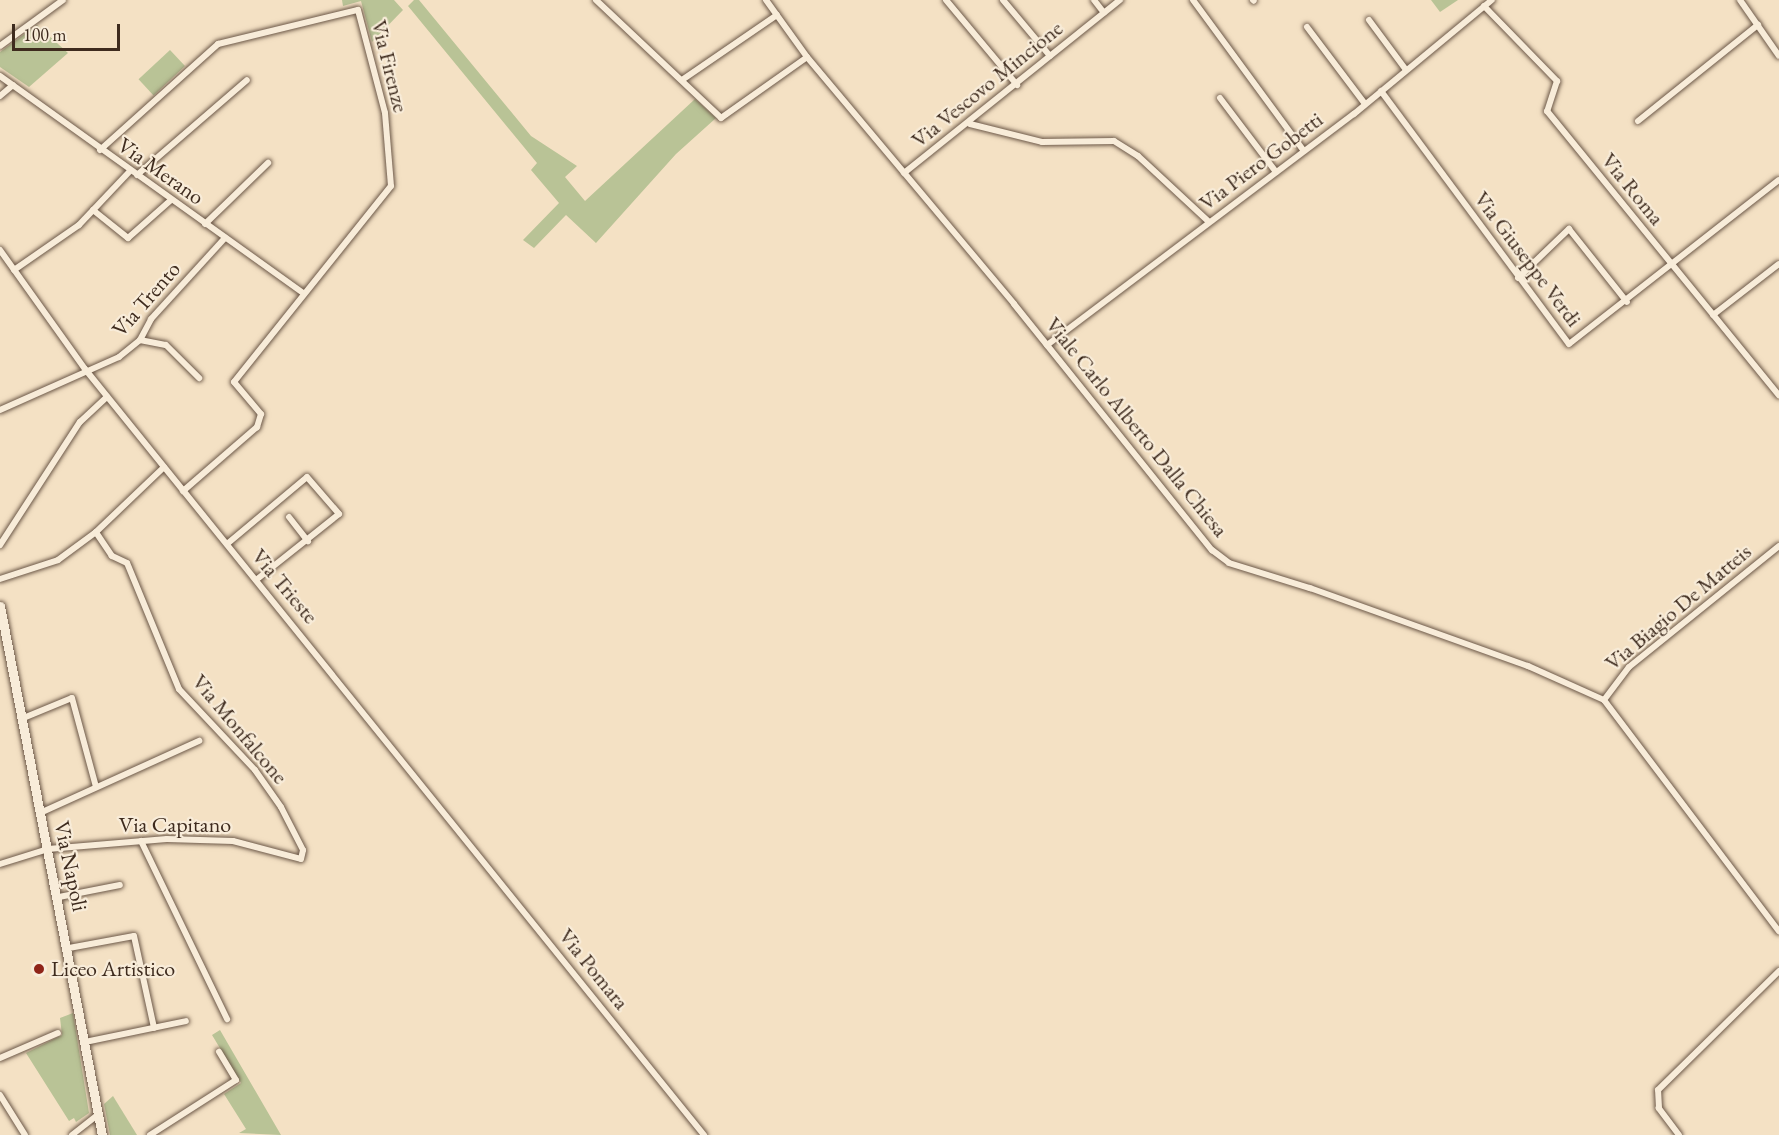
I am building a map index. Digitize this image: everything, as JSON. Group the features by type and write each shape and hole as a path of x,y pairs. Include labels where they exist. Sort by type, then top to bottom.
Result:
{"street":[{"path":"0,46 63,0"},
{"path":"596,0 721,118 807,57"},
{"name":"Viale Carlo Alberto Dalla Chiesa","path":"766,0 807,57 1047,345 1198,536 1228,562 1528,666 1604,700 1779,931"},
{"path":"946,0 1017,85"},
{"path":"1003,0 1050,56"},
{"path":"1094,0 1104,13"},
{"name":"Via Vescovo Mincione","path":"904,173 969,124 1120,0"},
{"path":"1193,0 1304,151"},
{"name":"Via Piero Gobetti","path":"1047,345 1365,104 1492,0"},
{"path":"1740,0 1779,56"},
{"name":"Via Roma","path":"1484,6 1557,81 1547,111 1672,266 1778,391"},
{"name":"Via Firenze","path":"100,150 218,44 358,10 385,113 391,186 303,293"},
{"path":"682,80 777,15"},
{"path":"1369,20 1407,70"},
{"path":"1638,121 1758,25"},
{"path":"1307,27 1365,104"},
{"name":"Via Merano","path":"0,76 136,176 303,293"},
{"path":"136,176 247,80"},
{"path":"0,96 13,85"},
{"name":"Via Giuseppe Verdi","path":"1381,91 1569,344 1627,303 1779,180"},
{"path":"1220,98 1276,172"},
{"path":"969,124 1042,142 1114,141 1138,156 1209,222"},
{"path":"205,224 268,163"},
{"path":"14,270 79,225 130,171"},
{"path":"93,210 128,238 171,200"},
{"path":"1518,278 1569,229 1627,303"},
{"name":"Via Trento","path":"0,410 85,369 119,357 140,340 151,320 225,238"},
{"name":"Via Trieste","path":"0,250 107,397 456,826"},
{"path":"1713,315 1779,264"},
{"path":"183,490 257,427 261,414 234,382 303,293"},
{"path":"140,340 166,345 199,378"},
{"path":"0,544 80,423 107,397"},
{"path":"0,579 57,560 96,532 164,467"},
{"path":"227,544 307,477 339,514 308,541 256,580"},
{"path":"289,517 308,541"},
{"name":"Via Monfalcone","path":"96,532 112,556 127,563 178,689 255,770 303,850 301,859"},
{"name":"Via Biagio De Matteis","path":"1604,700 1629,668 1779,546"},
{"name":"Via Napoli","path":"0,606 2,627 69,948 102,1135"},
{"path":"21,719 72,698 96,787"},
{"path":"40,813 199,741"},
{"name":"Via Pomara","path":"456,826 704,1135"},
{"path":"141,841 227,1019"},
{"name":"Via Capitano","path":"0,864 48,849 141,841 233,841 301,859"},
{"path":"59,897 120,885"},
{"path":"69,948 134,936 154,1028"},
{"path":"1678,1135 1659,1108 1658,1090 1779,971"},
{"path":"85,1042 186,1022"},
{"path":"0,1058 58,1033"},
{"path":"150,1135 236,1080 219,1052"},
{"path":"0,1095 25,1135"},
{"path":"72,1135 98,1115"}],"green space":[{"path":"342,0 394,0 403,10 372,42 361,1 343,6"},
{"path":"414,0 419,0 531,136 577,166 565,177 585,201 695,99 716,118 676,154 596,243 566,215 534,248 523,240 559,203 531,170 537,163 408,6"},
{"path":"1431,0 1458,0 1440,12"},
{"path":"37,25 68,53 29,87 0,67 0,52"},
{"path":"170,50 185,66 154,95 139,79"},
{"path":"73,1013 89,1113 76,1122 74,1118 69,1121 26,1053 62,1035 60,1018"},
{"path":"220,1030 281,1135 239,1133 246,1129 224,1094 241,1083 212,1035"},
{"path":"113,1096 137,1135 110,1135 104,1104"}],"place":[{"name":"Liceo Artistico","path":"39,969"}]}
